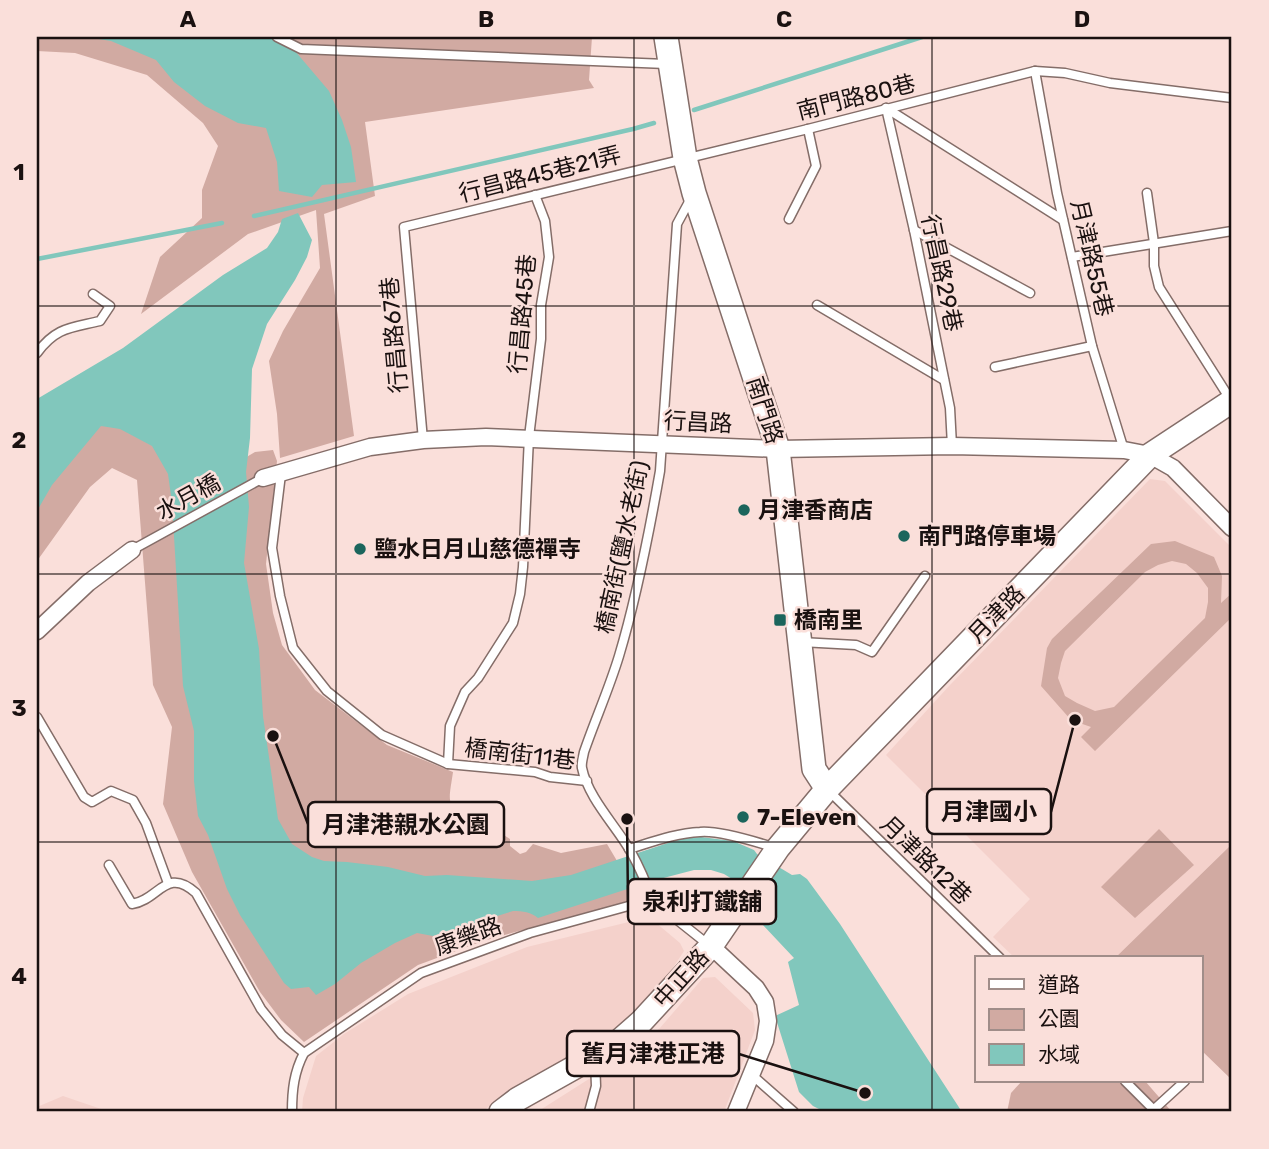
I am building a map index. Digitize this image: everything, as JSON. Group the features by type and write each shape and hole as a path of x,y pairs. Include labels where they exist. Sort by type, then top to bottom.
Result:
{"street":[{"name":"南門路","path":"666,37 685,158 694,193 778,449 814,769 827,789"},
{"name":"月津路","path":"778,848 827,789 1150,455 1232,402"},
{"name":"行昌路","path":"263,478 370,447 486,436 778,449 952,446 1124,450 1150,455 1173,468 1232,528"},
{"path":"37,631 88,583 132,550"},
{"name":"中正路","path":"501,1112 518,1099 616,1044 641,1023 715,941 778,848"},
{"path":"715,941 756,988 765,1002 768,1021 765,1041 736,1112"}],"lane":[{"path":"277,37 301,49 671,64"},
{"path":"1035,71 1232,98"},
{"name":"南門路80巷","path":"685,158 1035,71"},
{"name":"月津路55巷","path":"1035,71 1063,220 1092,346 1124,450"},
{"path":"886,108 1063,220"},
{"name":"行昌路29巷","path":"886,108 950,408 952,446"},
{"path":"789,219 816,166 808,129"},
{"name":"行昌路45巷21弄","path":"404,226 685,158"},
{"name":"橋南街(鹽水老街)","path":"653,902 630,851 606,816 581,766 618,657 640,579 660,471 677,224 694,193"},
{"path":"1147,193 1154,243 1154,266 1159,287 1232,402"},
{"name":"行昌路45巷","path":"513,623 523,567 529,437 541,339 541,305 549,257 545,221 535,195"},
{"name":"行昌路67巷","path":"404,226 423,440"},
{"path":"914,230 1030,293"},
{"path":"1072,257 1232,231"},
{"path":"37,353 48,338 57,332 100,321 110,306 93,294"},
{"path":"817,304 944,380"},
{"path":"995,367 1092,346"},
{"name":"橋南街11巷","path":"282,473 272,548 280,596 293,648 327,691 382,736 448,764 535,772 550,777 587,781"},
{"name":"水月橋","path":"132,550 263,478"},
{"path":"800,642 856,645 872,652 925,576"},
{"name":"橋南街11巷","path":"448,764 450,726 465,692 478,678 513,623"},
{"path":"37,717 84,797 92,802 111,791 133,800 146,823 168,883"},
{"name":"月津路12巷","path":"827,789 998,956"},
{"path":"630,851 702,831 752,840 778,848"},
{"path":"109,865 132,904 139,903 168,883 186,884 195,893 261,1009 282,1035 304,1053 292,1086 292,1112"},
{"path":"653,902 715,941"},
{"name":"康樂路","path":"304,1053 421,973 530,933 636,904 653,902"},
{"path":"589,1112 596,1086 595,1057"},
{"path":"751,1074 794,1112"},
{"path":"1126,1082 1153,1111 1184,1082"}],"shaded area":[{"path":"1150,479 1165,481 1232,548 1232,844 1117,956 1013,956 993,937 1030,899 886,755 950,685"},
{"path":"649,917 680,943 684,951 665,980 632,1016 581,1053 493,1102 483,1112 302,1112 303,1098 316,1056 344,1034 408,994 527,947"},
{"path":"715,977 753,1013 755,1030 724,1112 537,1112 622,1058 660,1028 703,978"},
{"path":"63,1096 112,1112 37,1112 37,1107"}],"green space":[{"path":"37,37 592,37 589,80 594,88 365,122 375,196 324,214 354,436 280,458 269,361 283,331 320,268 316,210 248,234 141,314 160,257 202,218 202,190 218,146 203,123 147,75 75,53 37,51"},
{"path":"87,417 152,437 179,497 255,452 273,450 277,461 266,564 273,613 282,645 315,690 387,745 453,772 451,803 460,809 481,812 488,825 510,839 510,846 520,854 533,844 561,853 607,844 639,898 483,941 418,965 304,1042 281,1020 260,992 192,872 163,804 172,727 153,685 137,480 112,468 90,487 37,561 37,477"},
{"path":"1175,541 1214,557 1222,576 1221,603 1232,593 1232,617 1095,751 1081,737 1091,727 1071,720 1041,686 1047,648 1052,639 1151,544","holes":["1172,561 1186,564 1208,588 1205,618 1114,707 1095,711 1065,696 1058,678 1065,651 1145,572"]},
{"path":"1159,829 1194,865 1135,918 1101,887"},
{"path":"1232,844 1232,1080 1202,1051 1202,956 1117,956"},
{"path":"1021,1082 1146,1082 1172,1112 1007,1112 1011,1093"}],"water":[{"path":"86,37 272,37 295,51 329,91 351,147 356,182 322,185 312,197 279,191 277,162 266,128 238,123 205,106 174,82 156,60 111,41"},
{"path":"298,213 312,240 307,257 267,324 252,369 246,472 249,507 244,563 259,649 263,716 278,819 292,844 324,861 388,867 425,876 532,881 571,875 680,839 701,837 733,841 754,850 792,875 800,874 807,879 840,924 962,1112 825,1112 813,1106 799,1092 775,1016 799,1005 788,962 794,958 760,922 767,907 737,882 711,870 694,870 652,881 538,918 527,912 513,911 433,936 417,933 361,963 316,995 309,987 291,989 284,983 240,915 198,816 194,781 194,731 183,686 168,474 152,446 120,429 101,426 52,485 37,511 37,399 123,348 223,275 267,248 278,232 282,219"}],"waterway":[{"path":"694,110 922,37"},
{"path":"254,216 654,123"},
{"path":"37,259 222,223"}],"place":[{"name":"月津香商店","path":"744,510"},
{"name":"南門路停車場","path":"904,536"},
{"name":"鹽水日月山慈德禪寺","path":"360,549"},
{"name":"橋南里","path":"780,620"},
{"name":"月津國小","path":"1075,720"},
{"name":"月津港親水公園","path":"273,736"},
{"name":"7-Eleven","path":"743,817"},
{"name":"泉利打鐵舖","path":"627,819"},
{"name":"舊月津港正港","path":"865,1093"}]}
